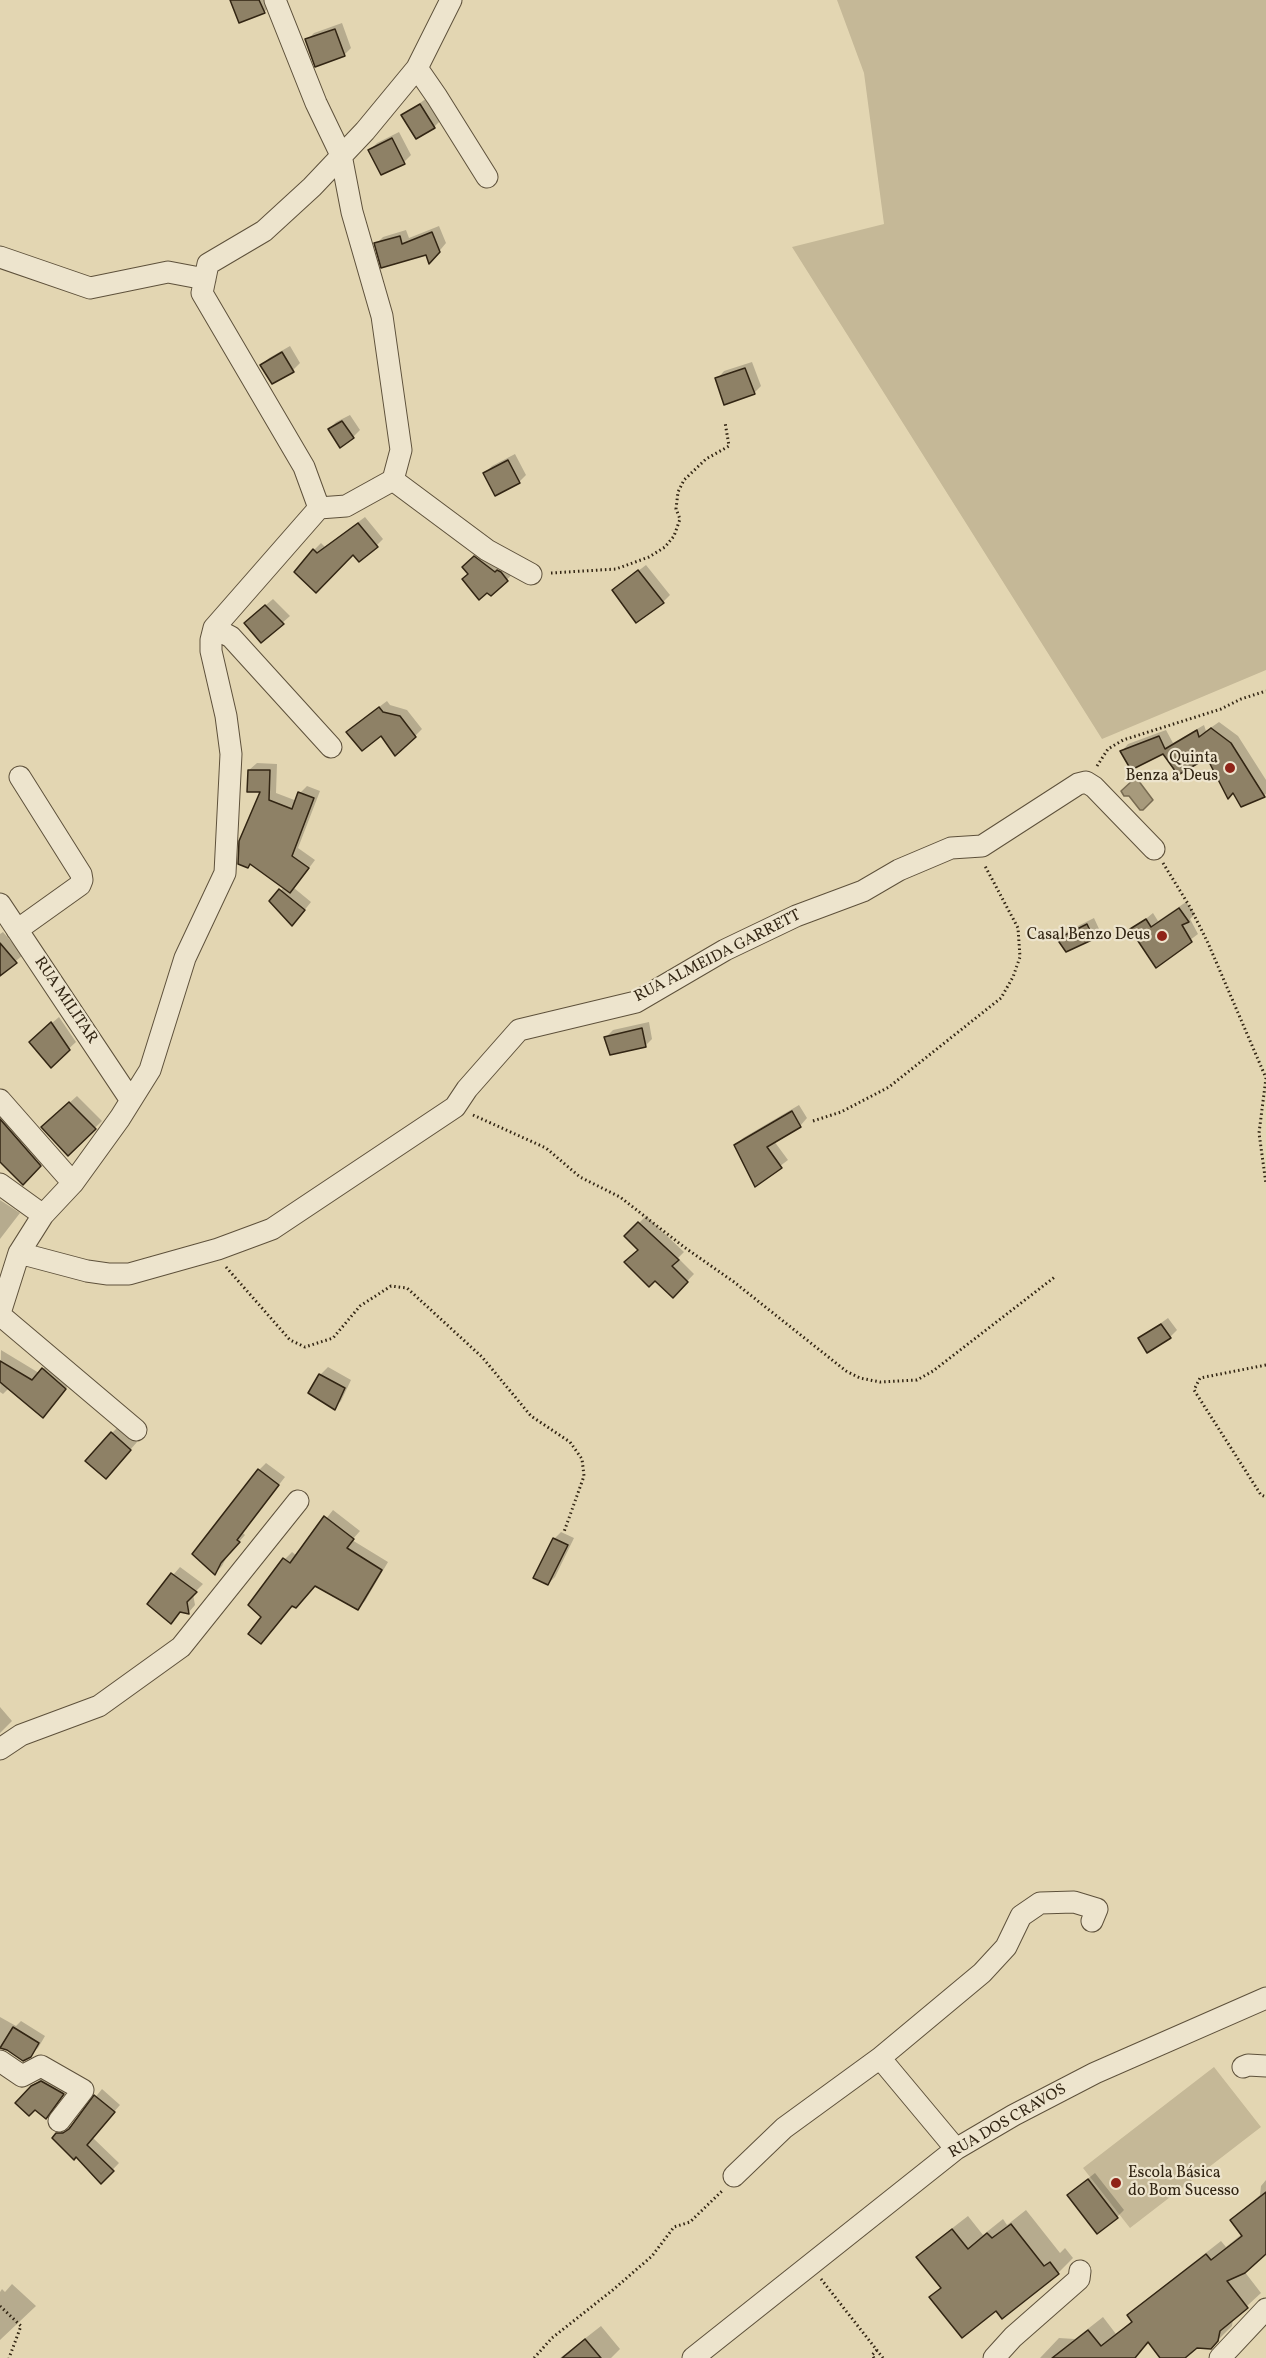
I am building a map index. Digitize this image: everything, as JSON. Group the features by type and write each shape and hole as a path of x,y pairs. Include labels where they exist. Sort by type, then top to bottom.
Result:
{"street":[{"path":"136,1430 0,1314 19,1253 43,1215 73,1183 120,1118 130,1098 150,1070 185,958 225,873 231,753 226,716 211,651 214,628 320,508 346,506 393,480 401,450 382,316 352,212 341,155 316,103 275,0"},
{"path":"320,508 304,467 202,293 208,264 264,231 312,187 365,131 417,68 451,0"},
{"path":"417,68 487,177"},
{"path":"0,257 90,288 168,272 205,279"},
{"path":"393,480 487,550 531,574"},
{"path":"214,628 231,637 331,747"},
{"path":"17,930 80,885 82,880 81,874 20,777"},
{"path":"1086,782 1094,787 1154,849"},
{"name":"RUA ALMEIDA GARRETT","path":"19,1253 87,1271 129,1274 218,1249 272,1229 455,1107 467,1089 519,1030 636,1002 725,950 796,916 863,891 899,870 951,848 982,846 1078,784 1086,782"},
{"name":"RUA MILITAR","path":"0,904 130,1098"},
{"path":"0,1100 73,1183"},
{"path":"0,1184 43,1215"},
{"path":"0,1749 21,1736 99,1706 181,1647 298,1502"},
{"path":"734,2176 784,2127 880,2058 982,1974 1006,1947 1021,1916 1040,1903 1074,1902 1097,1909 1092,1921"},
{"name":"RUA DOS CRAVOS","path":"693,2358 956,2149 1014,2115 1095,2073 1266,1998"},
{"path":"880,2058 956,2149"},
{"path":"0,2061 22,2076 41,2066 83,2090 59,2121"},
{"path":"1243,2067 1266,2066"},
{"path":"994,2358 1013,2337 1079,2279 1080,2271"},
{"path":"1220,2358 1266,2309"}],"path":[{"path":"531,574 616,568 649,557 665,547 674,536 680,519 676,509 678,492 684,480 706,459 729,446 725,422"},
{"path":"1086,782 1094,774 1099,761 1108,749 1123,740 1221,709 1241,699 1266,691"},
{"path":"813,1121 841,1112 889,1087 1001,998 1013,977 1020,957 1018,928 975,847"},
{"path":"1154,849 1194,916 1266,1078 1259,1133 1266,1184"},
{"path":"455,1107 546,1148 580,1177 620,1197 684,1247 734,1282 846,1371 860,1378 880,1382 917,1380 933,1371 1056,1276"},
{"path":"218,1249 223,1263 290,1340 305,1347 333,1338 360,1306 391,1286 407,1288 482,1357 531,1416 570,1442 582,1459 584,1476 564,1532"},
{"path":"1266,1365 1200,1378 1194,1390 1261,1495 1266,1497"},
{"path":"534,2358 552,2338 652,2256 674,2227 690,2222 734,2176"},
{"path":"810,2265 883,2358"},
{"path":"0,2306 21,2326 9,2358"},
{"path":"874,2358 872,2355 877,2350"}],"shaded area":[{"path":"837,0 1266,0 1266,670 1102,739 792,247 884,224 864,73"},
{"path":"1133,780 1138,780 1153,800 1143,810 1140,810 1129,796 1124,796 1121,791"},
{"path":"1214,2067 1261,2127 1130,2228 1083,2168"}],"building":[{"path":"230,0 259,0 265,13 239,23"},
{"path":"335,29 345,56 315,67 305,39"},
{"path":"420,104 435,128 416,139 401,115"},
{"path":"392,138 405,164 381,175 368,150"},
{"path":"432,232 440,252 429,264 426,255 381,268 374,243 400,236 402,244"},
{"path":"282,352 294,372 272,384 260,365"},
{"path":"745,368 755,394 724,405 715,378"},
{"path":"342,421 354,438 340,448 328,429"},
{"path":"508,460 520,483 495,496 483,473"},
{"path":"358,523 378,547 359,562 353,555 316,593 294,572 313,549 317,553"},
{"path":"474,556 495,572 497,570 501,572 508,581 491,596 487,593 479,600 462,579 468,574 462,567"},
{"path":"638,570 664,603 636,623 612,590"},
{"path":"265,605 284,624 261,643 244,623"},
{"path":"379,707 383,712 400,716 416,737 395,756 381,736 362,751 346,732"},
{"name":"Quinta Benza a Deus","path":"1211,728 1231,743 1265,797 1241,807 1233,793 1228,799 1207,758 1178,775 1163,754 1131,770 1120,751 1159,736 1165,749 1197,730 1199,737"},
{"path":"248,770 270,770 269,800 292,809 298,792 314,798 292,856 309,868 290,893 250,864 248,868 238,864 239,841 260,792 247,792"},
{"path":"279,889 305,910 292,926 269,901"},
{"name":"Casal Benzo Deus","path":"1179,908 1189,922 1182,925 1192,942 1156,968 1130,929 1146,919 1151,927"},
{"path":"1087,924 1094,939 1066,952 1057,939"},
{"path":"0,943 17,963 0,976"},
{"path":"51,1022 70,1050 51,1068 29,1042"},
{"path":"642,1028 646,1047 610,1055 604,1037"},
{"path":"69,1102 96,1129 68,1156 41,1127"},
{"path":"792,1111 801,1127 767,1147 782,1168 755,1187 734,1145"},
{"path":"0,1119 41,1166 23,1185 0,1162"},
{"path":"638,1222 679,1260 672,1266 688,1282 673,1298 655,1281 649,1287 624,1262 638,1250 624,1236"},
{"path":"1161,1324 1171,1338 1147,1353 1138,1338"},
{"path":"0,1361 32,1380 42,1368 66,1389 43,1418 0,1382"},
{"path":"319,1374 345,1388 335,1410 308,1393"},
{"path":"111,1432 131,1450 106,1479 85,1461"},
{"path":"258,1469 279,1485 237,1540 240,1542 221,1563 215,1575 192,1554"},
{"path":"324,1516 354,1539 347,1548 382,1570 358,1610 315,1586 296,1608 292,1606 261,1644 248,1634 261,1617 248,1605 283,1558 290,1563"},
{"path":"553,1538 568,1545 548,1585 533,1578"},
{"path":"171,1573 197,1592 187,1602 189,1614 180,1612 171,1624 147,1604"},
{"path":"13,2027 39,2043 31,2057 23,2061 0,2048"},
{"path":"41,2081 64,2094 46,2119 35,2110 29,2116 15,2103 31,2086"},
{"path":"94,2095 115,2112 87,2145 114,2171 101,2184 76,2157 74,2160 52,2138 56,2133 63,2133 69,2129"},
{"path":"1088,2179 1118,2218 1097,2234 1067,2195"},
{"path":"1266,2192 1266,2254 1245,2273 1227,2281 1248,2308 1220,2331 1218,2341 1211,2349 1197,2348 1185,2358 1160,2358 1148,2342 1135,2358 1052,2358 1088,2330 1101,2346 1132,2322 1127,2315 1206,2254 1211,2260 1242,2236 1230,2220"},
{"path":"1011,2224 1044,2266 1050,2262 1059,2274 1002,2319 996,2311 962,2338 929,2297 941,2288 916,2257 952,2229 968,2249 987,2233 992,2238"},
{"path":"585,2339 601,2358 562,2358"}],"place":[{"name":"Quinta Benza a Deus","path":"1230,768"},
{"name":"Casal Benzo Deus","path":"1162,936"},
{"name":"Escola Básica do Bom Sucesso","path":"1116,2183"}]}
